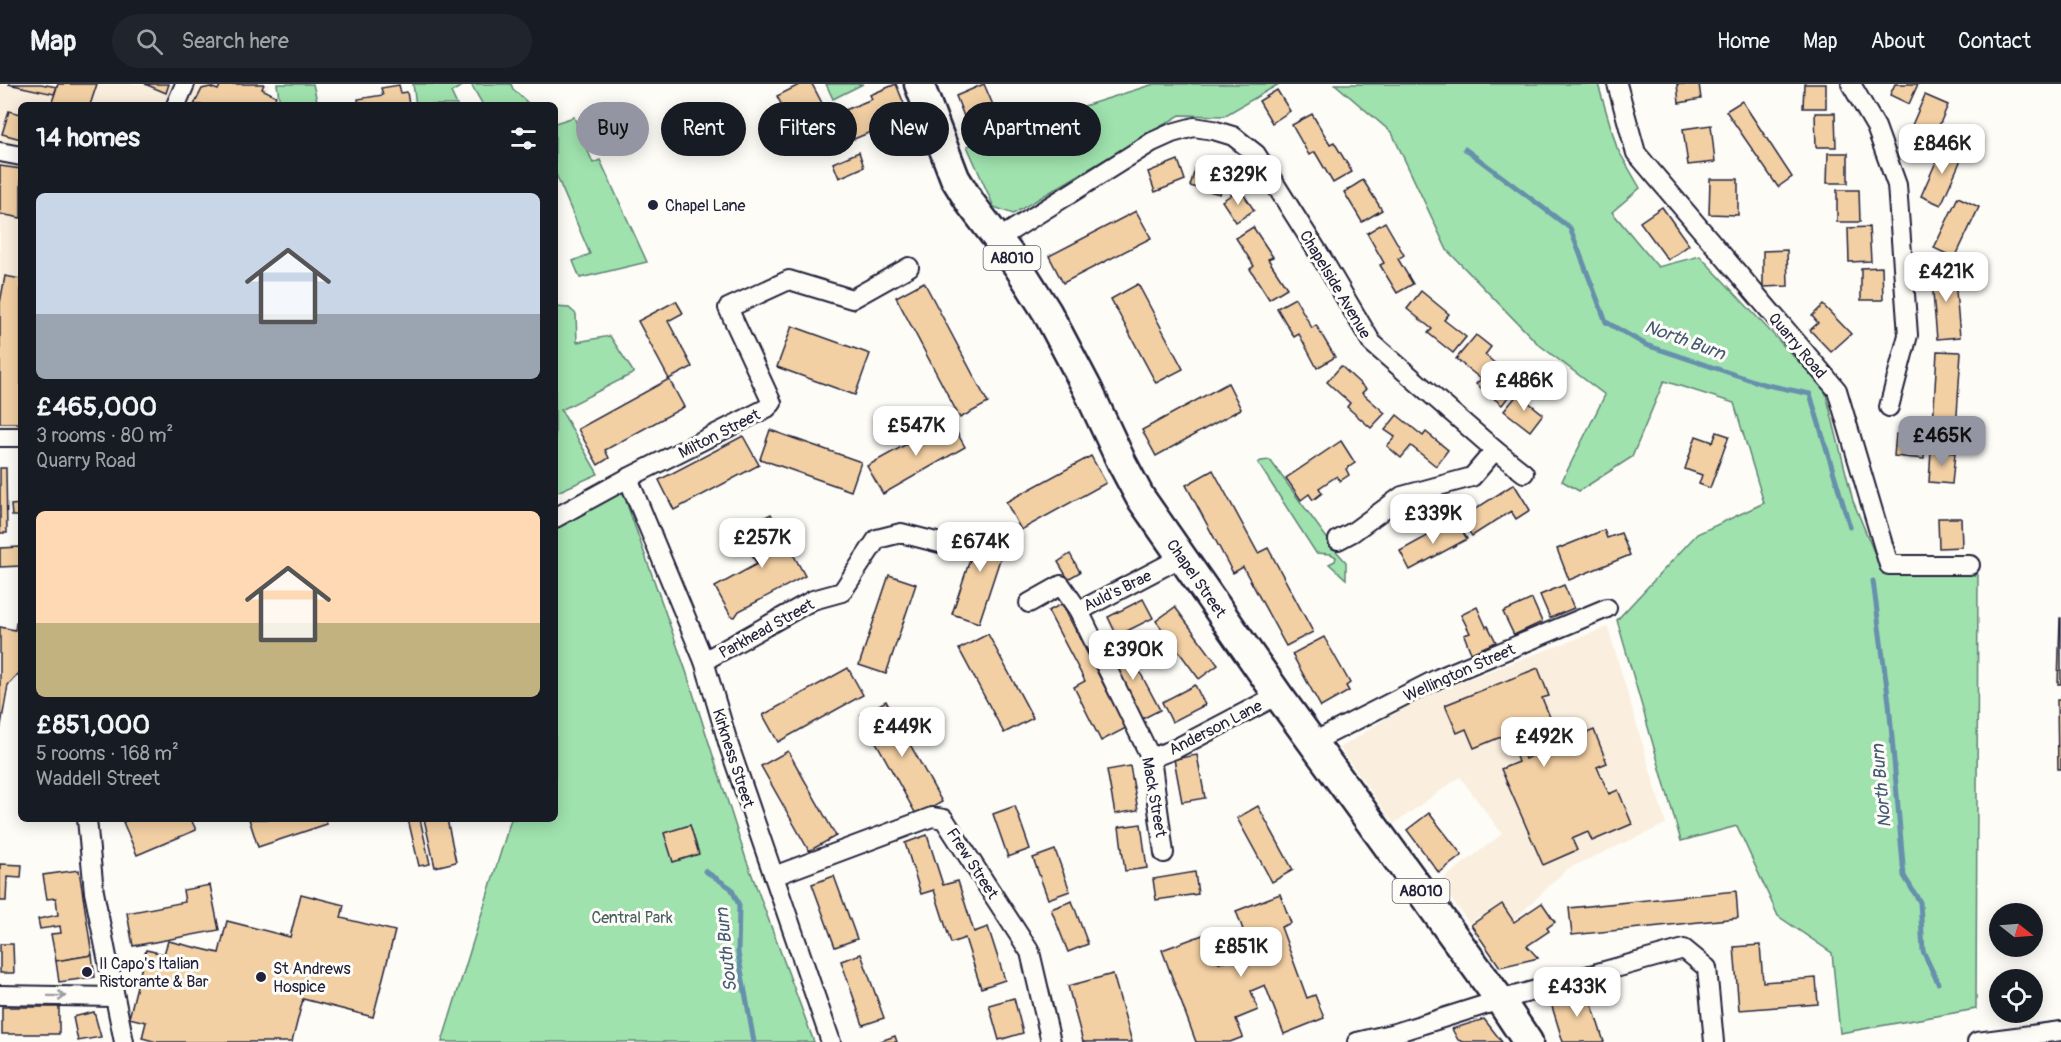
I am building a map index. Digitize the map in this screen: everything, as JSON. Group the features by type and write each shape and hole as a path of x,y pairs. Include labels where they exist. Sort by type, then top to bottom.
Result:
{"main road":[{"name":"Chapel Street","path":"919,84 955,178 970,204 1018,266 1047,312 1140,497 1278,695 1500,1000 1528,1042"}],"street":[{"path":"177,102 185,84"},
{"name":"Quarry Road","path":"1617,84 1636,153 1837,390 1889,565 1970,565"},
{"path":"1851,84 1876,127 1897,185 1908,335 1889,406"},
{"name":"Chapelside Avenue","path":"998,239 1152,142 1172,133 1194,128 1213,130 1233,136 1256,154 1323,260 1372,344 1524,473"},
{"path":"0,152 18,155"},
{"name":"Milton Street","path":"558,516 628,478 767,408 772,403 728,308 789,280 852,300 909,267"},
{"path":"0,436 18,436"},
{"path":"1338,540 1353,532 1402,496 1472,477 1495,450"},
{"name":"Kirkness Street","path":"628,478 704,662 729,746 831,1042"},
{"name":"Parkhead Street","path":"704,662 813,600 842,592 878,539 901,533 940,543"},
{"name":"Auld's Brae","path":"1029,603 1061,585 1079,611 1182,557"},
{"name":"Wellington Street","path":"1313,742 1439,678 1607,608"},
{"name":"Mack Street","path":"1079,611 1151,758 1164,854"},
{"name":"Anderson Lane","path":"1151,758 1175,749 1278,695"},
{"name":"Frew Street","path":"774,876 932,817 944,819 1030,952 1051,1042"},
{"path":"87,822 94,892 124,1042"},
{"path":"1358,1042 1684,949 1707,968 1714,1042"},
{"path":"0,995 114,997"},
{"path":"1977,1042 2061,1031"}],"shaded area":[{"path":"0,84 270,84 262,102 18,102 18,445 0,446"},
{"path":"1608,627 1666,824 1567,869 1514,920 1502,903 1469,923 1439,882 1502,834 1460,777 1394,824 1340,748 1420,697"}],"green space":[{"path":"277,84 313,84 317,102 280,102"},
{"path":"413,84 466,84 451,92 456,102 416,102"},
{"path":"471,84 511,84 527,102 481,102"},
{"path":"826,84 863,84 833,99"},
{"path":"1154,84 1279,84 1224,116 1180,115 1013,214 994,207 971,156 1101,156 1101,102 1097,102"},
{"path":"1335,84 1598,84 1617,148 1640,188 1612,212 1658,267 1700,256 1825,390 1853,501 1883,574 1978,575 1976,1009 1840,1033 1832,953 1778,916 1737,826 1681,841 1617,620 1697,534 1764,503 1734,403 1664,381 1632,457 1579,491 1562,481 1605,395 1538,344 1447,250 1392,133"},
{"path":"574,117 576,156 590,156 593,163 600,160 647,262 580,278 573,261 590,254 558,179 558,122"},
{"path":"558,307 569,308 576,314 577,342 610,336 634,373 561,410 598,474 558,492"},
{"path":"1270,460 1346,562 1346,579 1329,564 1335,561 1336,557 1331,554 1316,553 1258,463"},
{"name":"Central Park","path":"622,490 686,671 746,859 814,1042 442,1042 510,822 558,822 558,522"}],"building":[{"path":"8,84 41,84 57,87 54,94"},
{"path":"58,84 97,84 91,102 52,102"},
{"path":"145,84 169,84 166,93"},
{"path":"221,84 264,84 262,89 276,96 273,102 196,102 202,89 210,87 218,90"},
{"path":"801,84 812,84 821,102 780,102 777,96"},
{"path":"896,84 903,102 869,102 869,133 857,138 857,105 872,99 870,95"},
{"path":"984,84 992,102 961,102 961,109 956,96"},
{"path":"1677,84 1699,84 1701,99 1679,103"},
{"path":"1804,84 1826,84 1826,108 1803,108"},
{"path":"1895,84 1918,84 1909,104 1890,95"},
{"path":"399,85 401,93 407,92 409,102 358,102 358,99 383,95 381,88"},
{"path":"1277,90 1290,111 1272,123 1259,101"},
{"path":"1925,95 1948,105 1926,156 1903,146"},
{"path":"1742,101 1792,177 1778,187 1726,111"},
{"path":"9,111 18,113 18,138 2,134"},
{"path":"1815,113 1835,113 1836,147 1816,147"},
{"path":"1312,114 1330,144 1334,142 1352,172 1333,183 1315,152 1309,155 1292,125"},
{"path":"1711,125 1715,162 1688,165 1683,129"},
{"path":"1943,146 1963,155 1941,205 1921,196"},
{"path":"859,152 864,167 839,178 833,163 850,156 857,156"},
{"path":"1828,153 1848,153 1848,183 1827,183"},
{"path":"1178,160 1185,180 1155,192 1148,172"},
{"path":"0,166 18,169 18,217 0,214"},
{"path":"1196,166 1226,174 1220,194 1190,186"},
{"path":"1710,179 1738,179 1738,215 1709,214"},
{"path":"1363,180 1382,210 1362,222 1344,192"},
{"path":"1240,189 1254,210 1236,222 1222,201"},
{"path":"1837,190 1859,190 1860,222 1837,222"},
{"path":"1958,197 1979,207 1955,258 1934,248"},
{"path":"1662,207 1689,245 1668,260 1640,222"},
{"path":"1136,211 1151,238 1063,283 1049,256"},
{"path":"1385,222 1404,255 1398,259 1413,284 1397,293 1380,265 1384,263 1367,233"},
{"path":"1253,227 1273,257 1268,259 1287,288 1269,299 1250,269 1254,266 1236,238"},
{"path":"1869,227 1871,261 1849,262 1848,228"},
{"path":"1787,250 1788,286 1763,287 1763,251"},
{"path":"1882,267 1883,300 1861,300 1861,268"},
{"path":"1954,268 1960,337 1937,339 1931,270"},
{"path":"5,276 18,278 18,423 0,423 0,303"},
{"path":"924,282 988,403 960,418 896,297"},
{"path":"1138,284 1183,369 1156,383 1111,299"},
{"path":"1421,291 1449,314 1444,320 1466,337 1453,353 1428,333 1432,329 1407,309"},
{"path":"1295,298 1312,328 1316,325 1335,357 1317,368 1299,334 1294,337 1277,308"},
{"path":"676,301 683,313 668,321 692,367 669,379 638,321"},
{"path":"1823,305 1851,334 1831,352 1810,330 1818,323 1812,316"},
{"path":"792,326 870,354 855,395 777,367"},
{"path":"1476,335 1491,347 1485,355 1497,365 1494,369 1516,387 1502,405 1476,384 1481,379 1456,359"},
{"path":"1937,351 1961,352 1955,446 1932,445"},
{"path":"1341,366 1366,389 1362,393 1385,413 1371,428 1347,407 1350,403 1327,382"},
{"path":"669,379 684,407 605,450 609,458 598,465 578,429"},
{"path":"1228,383 1241,409 1156,456 1142,430"},
{"path":"1518,394 1543,414 1530,431 1504,411"},
{"path":"1397,415 1423,436 1426,432 1448,450 1436,466 1411,446 1401,458 1387,446 1395,437 1385,430"},
{"path":"950,420 965,447 883,494 867,466"},
{"path":"770,430 861,462 851,491 760,459"},
{"path":"1717,432 1729,436 1710,488 1699,484 1702,475 1685,469 1696,436 1713,442"},
{"path":"1896,434 1926,436 1924,459 1894,456"},
{"path":"743,436 759,465 674,510 659,480"},
{"path":"1341,441 1355,463 1346,469 1349,475 1340,481 1337,476 1319,488 1322,493 1313,500 1309,494 1301,500 1286,478"},
{"path":"1931,451 1955,453 1952,484 1929,482"},
{"path":"1091,456 1106,483 1021,530 1006,502"},
{"path":"0,468 6,468 7,533 0,533"},
{"path":"1213,470 1258,553 1268,548 1313,632 1286,646 1243,567 1233,573 1186,485"},
{"path":"1514,484 1530,510 1516,519 1511,511 1472,536 1460,519"},
{"path":"18,504 18,516 12,516 11,505"},
{"path":"771,514 805,576 739,611 735,617 731,616 715,587 757,564 750,552 760,547 749,526"},
{"path":"1938,518 1961,518 1962,547 1939,548"},
{"path":"1456,520 1467,539 1410,570 1400,551"},
{"path":"982,523 1009,532 979,623 952,614"},
{"path":"1604,530 1607,538 1621,533 1630,555 1569,580 1557,549"},
{"path":"18,547 18,566 0,567 0,548"},
{"path":"1070,554 1080,572 1068,579 1058,562"},
{"path":"889,575 916,584 886,674 859,665"},
{"path":"1564,585 1574,608 1550,618 1540,595"},
{"path":"1143,599 1153,618 1117,636 1108,617"},
{"path":"1532,599 1542,622 1514,635 1503,612"},
{"path":"1062,604 1126,728 1101,741 1074,687 1085,681 1048,611"},
{"path":"1175,607 1218,665 1199,679 1156,621"},
{"path":"1477,607 1496,642 1471,653 1464,635 1470,633 1461,615"},
{"path":"2060,618 2061,684 2058,684"},
{"path":"16,623 18,623 18,674 8,685 0,731 0,627 15,630"},
{"path":"988,634 1033,718 1004,733 959,649"},
{"path":"1324,637 1350,683 1346,686 1349,691 1321,707 1292,654"},
{"path":"1125,644 1160,710 1142,719 1106,654"},
{"path":"848,668 863,695 778,742 763,715"},
{"path":"1538,668 1549,696 1542,698 1550,717 1515,731 1525,759 1594,730 1607,763 1597,767 1609,794 1618,790 1632,824 1592,841 1588,832 1572,839 1577,850 1543,865 1501,769 1518,762 1508,734 1474,748 1466,729 1457,733 1445,705"},
{"path":"1195,685 1205,705 1172,722 1162,702"},
{"path":"2057,700 2061,700 2061,769 2058,769"},
{"path":"886,701 942,802 917,816 861,715"},
{"path":"788,751 836,836 809,851 761,766"},
{"path":"1197,755 1205,798 1182,802 1174,759"},
{"path":"1130,766 1138,810 1115,814 1107,770"},
{"path":"1015,806 1030,849 1008,857 993,814"},
{"path":"1258,806 1293,870 1272,882 1237,818"},
{"path":"1429,813 1462,855 1439,873 1407,830"},
{"path":"123,822 192,822 196,830 137,855"},
{"path":"250,822 326,822 327,824 258,847"},
{"path":"409,822 421,822 430,864 419,866"},
{"path":"425,822 448,822 456,862 435,867"},
{"path":"1141,824 1147,868 1125,871 1119,827"},
{"path":"690,825 699,854 673,862 664,833"},
{"path":"927,835 943,885 958,881 974,932 988,927 1005,980 981,988 965,938 951,943 934,890 921,894 905,843"},
{"path":"1055,850 1070,891 1048,899 1033,858"},
{"path":"0,864 22,865 21,878 7,877 6,901 0,901"},
{"path":"79,870 92,955 56,961 51,934 61,933 60,926 40,929 38,919 58,915 56,898 47,899 43,875"},
{"path":"1195,872 1198,894 1156,900 1153,879"},
{"path":"834,876 857,939 835,947 812,884"},
{"path":"210,885 219,930 133,946 127,913 185,902 183,890"},
{"path":"1736,891 1738,918 1572,935 1569,908"},
{"name":"St Andrews Hospice","path":"301,894 344,905 341,918 395,931 373,1017 303,999 292,1042 157,1042 142,1038 146,1022 129,1018 146,950 164,954 168,941 219,953 227,921 290,937"},
{"path":"1280,894 1291,923 1281,927 1307,998 1315,995 1324,1018 1284,1034 1265,985 1251,991 1258,1010 1236,1019 1243,1037 1230,1042 1196,1042 1162,950 1208,933 1219,963 1251,951 1236,911"},
{"path":"1072,901 1088,944 1068,952 1051,909"},
{"path":"1542,903 1555,922 1547,928 1549,931 1527,946 1538,958 1500,967 1471,925 1502,904 1514,922"},
{"path":"0,944 13,944 14,973 0,973"},
{"path":"1760,945 1763,982 1816,978 1818,1004 1739,1010 1734,947"},
{"path":"861,954 884,1018 863,1025 841,961"},
{"path":"92,955 95,977 59,982 56,961"},
{"path":"1113,974 1132,1042 1083,1042 1068,986"},
{"path":"1587,989 1604,1042 1563,1042 1550,1000"},
{"path":"1014,998 1023,1033 999,1040 989,1005"},
{"path":"2,1007 59,1007 59,1034 2,1034"},
{"path":"94,1012 101,1037 78,1041 73,1017"},
{"path":"1484,1019 1502,1042 1464,1042 1458,1040 1452,1029"},
{"path":"895,1036 897,1042 878,1042"}],"waterway":[{"name":"North Burn","path":"1465,149 1570,228 1606,322 1646,345 1763,384 1810,394 1850,527"},
{"name":"North Burn","path":"1873,581 1889,703 1904,876 1920,902 1923,951 1938,983"},
{"name":"South Burn","path":"705,871 731,888 739,905 738,953 754,1042"}],"place":[{"name":"Chapel Lane","path":"653,205"},
{"name":"Il Capo's Italian Ristorante & Bar","path":"87,972"},
{"name":"St Andrews Hospice","path":"261,977"}]}
